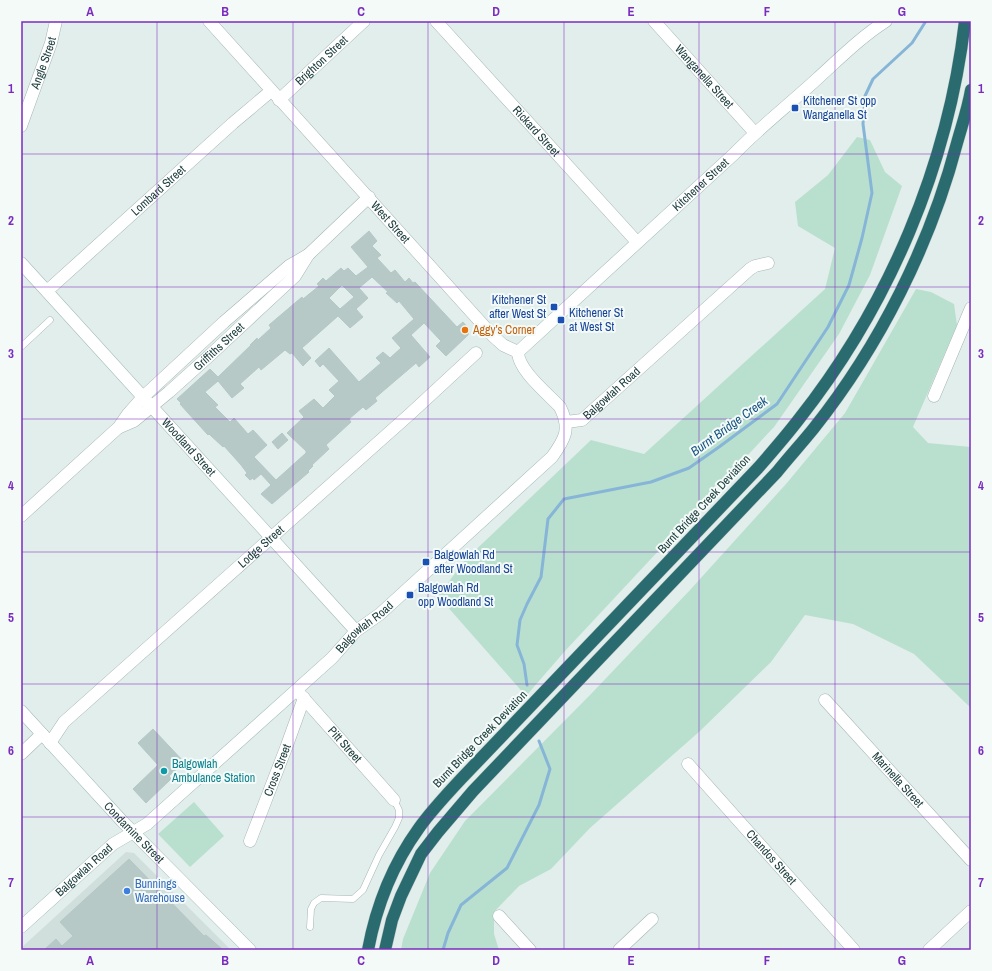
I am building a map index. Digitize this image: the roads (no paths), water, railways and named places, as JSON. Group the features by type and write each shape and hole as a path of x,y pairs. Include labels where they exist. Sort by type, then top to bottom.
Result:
{"highway":[{"name":"Burnt Bridge Creek Deviation","path":"367,947 379,906 389,881 399,861 423,823 439,803 758,468 800,419 850,346 892,271 904,245 929,179 943,134 953,93 965,21"},
{"path":"385,950 392,920 401,896 422,854 438,832 473,791 777,472 814,428 839,394 866,354 891,311 916,258 947,180 971,90"}],"street":[{"name":"Angle Street","path":"21,126 52,43 56,21"},
{"name":"West Street","path":"209,21 493,336 503,345 518,352"},
{"name":"Brighton Street","path":"275,95 364,21"},
{"name":"Rickard Street","path":"436,21 637,242"},
{"name":"Wanganella Street","path":"654,21 755,133"},
{"name":"Kitchener Street","path":"518,352 755,133 801,94 866,35 886,21"},
{"name":"Lombard Street","path":"47,291 233,122 275,95"},
{"name":"Griffiths Street","path":"21,516 119,427 128,414 147,402 224,322 289,266 308,255 369,198"},
{"name":"Woodland Street","path":"21,263 356,631"},
{"name":"Balgowlah Road","path":"21,927 114,844 147,824 332,658 356,631 380,614 552,457 561,444 566,422 582,420 750,269 760,264 768,263"},
{"path":"934,396 971,308"},
{"path":"518,352 520,364 560,407 566,422"},
{"name":"Lodge Street","path":"21,754 46,739 270,537 410,414 476,353"},
{"name":"Pitt Street","path":"296,689 394,800"},
{"name":"Cross Street","path":"250,841 304,698"},
{"name":"Marinella Street","path":"825,700 971,860"},
{"name":"Condamine Street","path":"21,711 132,832 250,950"},
{"name":"Chandos Street","path":"688,764 854,950"},
{"path":"929,950 971,911"},
{"path":"499,916 530,950"},
{"path":"619,950 652,919"}],"lane":[{"path":"21,347 50,320"},
{"path":"310,928 311,909 314,903 321,898 352,899 363,890 379,855 399,818 399,810 394,800"}],"waterway":[{"name":"Burnt Bridge Creek","path":"527,685 524,664 517,645 520,620 541,577 548,519 564,499 651,482 689,468 777,404 828,327 849,285 862,238 872,193 863,124 865,96 873,79 912,43 926,21"},
{"name":"Burnt Bridge Creek","path":"443,950 448,933 461,905 507,868 539,805 550,769 539,741"}],"place":[{"name":"Kitchener St opp Wanganella St","path":"795,108"},
{"name":"Kitchener St after West St","path":"554,307"},
{"name":"Kitchener St at West St","path":"561,320"},
{"name":"Aggy’s Corner","path":"465,330"},
{"name":"Balgowlah Rd after Woodland St","path":"426,562"},
{"name":"Balgowlah Rd opp Woodland St","path":"410,595"},
{"name":"Balgowlah Ambulance Station","path":"164,771"},
{"name":"Bunnings Warehouse","path":"127,891"}]}
